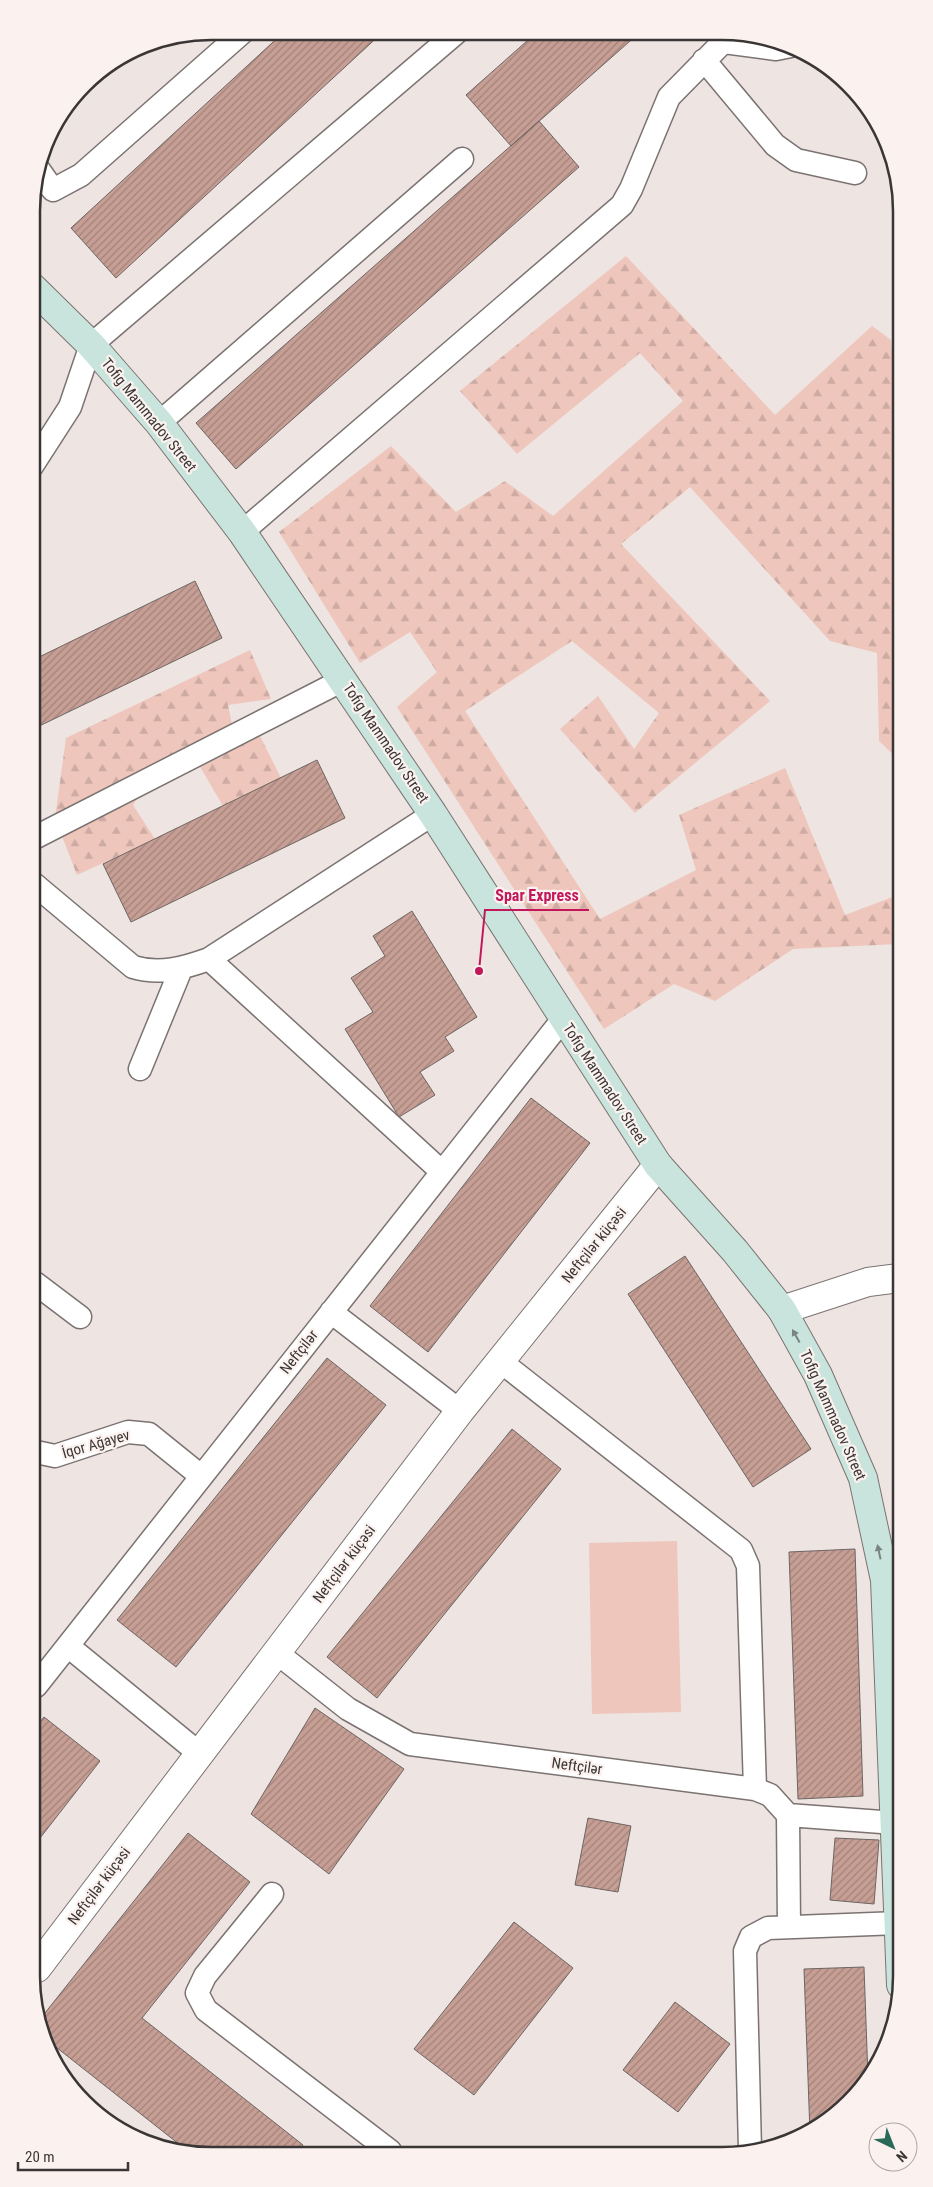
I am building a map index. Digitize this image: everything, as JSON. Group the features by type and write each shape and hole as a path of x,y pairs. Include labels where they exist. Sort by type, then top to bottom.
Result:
{"street":[{"name":"Tofig Mammadov Street","path":"40,295 91,345 158,423 242,532 433,814 658,1165 735,1251 782,1310 818,1375 864,1478 885,1580 893,1774"},
{"name":"Neftçilər küçəsi","path":"40,1964 460,1411 658,1165"},
{"path":"782,1310 868,1282 893,1279"}],"lane":[{"path":"44,177 53,190 81,175 235,40"},
{"path":"40,454 70,407 91,345 448,40"},
{"path":"242,532 622,204 631,189 669,97 726,40"},
{"path":"740,41 777,49"},
{"path":"704,60 774,145 796,160 855,173"},
{"path":"158,423 462,159"},
{"path":"40,835 343,680"},
{"path":"40,891 133,967 149,972 181,969 209,959 433,814"},
{"path":"209,959 441,1171"},
{"path":"140,1069 181,969"},
{"name":"Neftçilər","path":"40,1681 563,1018"},
{"path":"40,1287 80,1317"},
{"path":"331,1312 460,1411"},
{"path":"500,1361 741,1550 748,1566 755,1789"},
{"name":"İqor Ağayev","path":"40,1453 55,1456 128,1432 149,1434 201,1476"},
{"path":"68,1646 200,1754"},
{"name":"Neftçilər","path":"277,1653 348,1709 410,1744 755,1789 770,1795 788,1815"},
{"path":"789,1926 788,1815 893,1823"},
{"path":"272,1894 205,1976 197,1993 206,2010 385,2147"},
{"path":"750,2145 745,1951 752,1937 768,1928 893,1923"}],"green space":[{"path":"626,256 775,415 872,326 891,340 893,362 893,754 879,741 877,653 830,641 690,487 621,544 770,701 635,813 560,729 598,696 634,749 659,713 572,641 465,711 600,919 696,870 679,815 785,768 845,915 893,897 893,944 793,949 715,1001 674,984 604,1029 397,707 437,672 410,632 360,663 279,532 391,446 456,512 505,481 553,516 683,401 640,353 517,454 460,391"},
{"path":"250,650 271,699 228,705 233,729 255,726 281,778 223,806 199,765 162,762 133,805 155,839 77,875 55,818 66,738"},
{"path":"677,1541 681,1712 592,1714 589,1543"}],"building":[{"path":"275,40 374,40 116,278 71,228"},
{"path":"528,40 631,40 511,146 466,95"},
{"path":"539,121 579,167 236,469 196,423"},
{"path":"195,581 222,638 40,726 40,657"},
{"path":"317,760 345,818 131,922 103,864"},
{"path":"412,911 477,1017 445,1037 454,1051 420,1072 435,1095 399,1117 345,1029 373,1012 351,978 385,956 373,936"},
{"path":"531,1098 590,1143 428,1352 370,1306"},
{"path":"685,1256 811,1449 753,1487 628,1294"},
{"path":"327,1358 386,1405 176,1667 117,1620"},
{"path":"512,1429 561,1469 377,1698 327,1657"},
{"path":"855,1549 863,1796 798,1799 789,1552"},
{"path":"315,1708 404,1769 329,1874 251,1814"},
{"path":"44,1717 100,1761 40,1838 40,1722"},
{"path":"588,1818 631,1826 618,1892 575,1885"},
{"path":"188,1833 250,1882 142,2018 303,2145 302,2147 199,2147 179,2144 55,2047 44,2014"},
{"path":"835,1838 879,1840 874,1904 830,1900"},
{"path":"514,1922 573,1968 474,2095 414,2049"},
{"path":"864,1967 868,2066 851,2089 835,2105 810,2123 804,1969"},
{"path":"675,2002 730,2044 678,2112 623,2070"}],"place":[{"name":"Spar Express","path":"479,971"}]}
